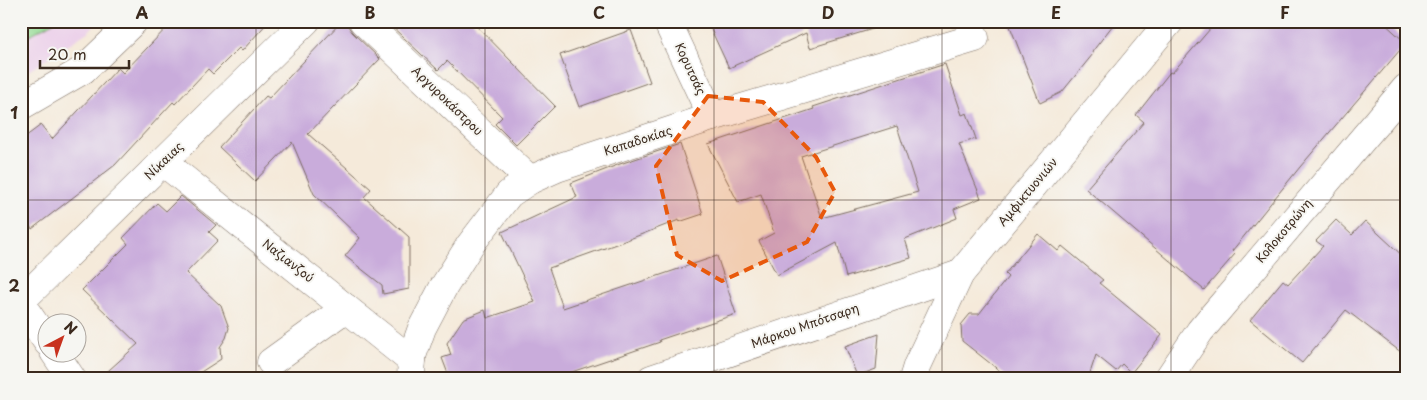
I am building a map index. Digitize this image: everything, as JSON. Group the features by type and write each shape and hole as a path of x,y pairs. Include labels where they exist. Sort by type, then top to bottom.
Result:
{"street":[{"path":"21,106 83,70 134,21"},
{"name":"Νίκαιας","path":"21,302 306,21"},
{"name":"Αργυροκάστρου","path":"363,21 530,180"},
{"name":"Κορυτσάς","path":"667,21 712,117"},
{"name":"Αμφικτυονιών","path":"912,379 916,366 960,274 1170,21"},
{"name":"Καπαδοκίας","path":"412,370 412,356 422,328 443,288 470,245 509,194 530,180 558,168 972,29"},
{"name":"Κολοκοτρώνη","path":"1168,379 1200,331 1406,88"},
{"name":"Ναζιανζού","path":"163,162 346,308 412,370"},
{"name":"Μάρκου Μπότσαρη","path":"651,379 960,274"},
{"path":"21,302 38,328"},
{"path":"271,362 346,308"},
{"path":"61,362 72,379"}],"highlighted area":[{"path":"708,96 763,102 816,157 835,192 807,242 722,281 677,255 656,166"}],"shaded area":[{"path":"21,21 98,21 89,31 21,76"}],"green space":[{"path":"21,21 55,21 21,40"}],"building":[{"path":"173,21 269,21 242,51 239,48 213,74 208,69 175,104 173,102 115,165 32,229 21,214 21,140 41,125 52,139 118,68 123,73"},
{"path":"342,21 348,21 348,26 352,32 380,59 308,134 371,189 364,197 409,237 409,289 383,294 382,285 345,256 360,238 314,194 292,142 255,181 219,147 266,96 269,98"},
{"path":"386,21 472,21 555,106 516,145 495,124 502,117 447,61 438,70"},
{"path":"707,21 878,21 879,27 810,48 806,33 729,68"},
{"path":"1008,21 1116,21 1092,52 1093,54 1062,92 1040,103"},
{"path":"1217,21 1382,21 1406,43 1300,167 1232,251 1235,254 1204,290 1086,189 1144,122 1136,115 1170,72 1172,73"},
{"path":"631,30 650,82 579,107 560,55"},
{"path":"945,64 962,115 967,113 976,139 959,144 981,198 954,209 957,218 905,239 911,258 846,277 837,243 777,275 759,241 774,233 761,194 738,202 708,144 814,109 813,107","holes":["897,126 918,192 822,218 801,156"]},
{"path":"680,144 703,214 679,222 679,220 549,268 563,308 717,256 736,314 551,379 450,379 442,358 451,355 447,343 463,319 485,310 487,318 535,302 502,232 577,197 571,183"},
{"path":"181,196 216,225 209,232 218,240 186,273 221,306 229,328 226,338 220,347 221,359 190,379 99,379 138,344 82,290 128,244 123,238 157,203 166,211"},
{"path":"1336,220 1352,235 1365,221 1406,259 1406,356 1346,310 1302,363 1250,320 1283,280 1288,284 1323,246 1316,241"},
{"path":"1038,234 1058,251 1062,246 1103,280 1099,283 1162,335 1131,373 1122,364 1116,371 1096,355 1088,379 1010,379 962,341 961,325 970,314 979,314 1008,277 1005,274"},
{"path":"879,334 876,369 857,376 845,346"}]}
